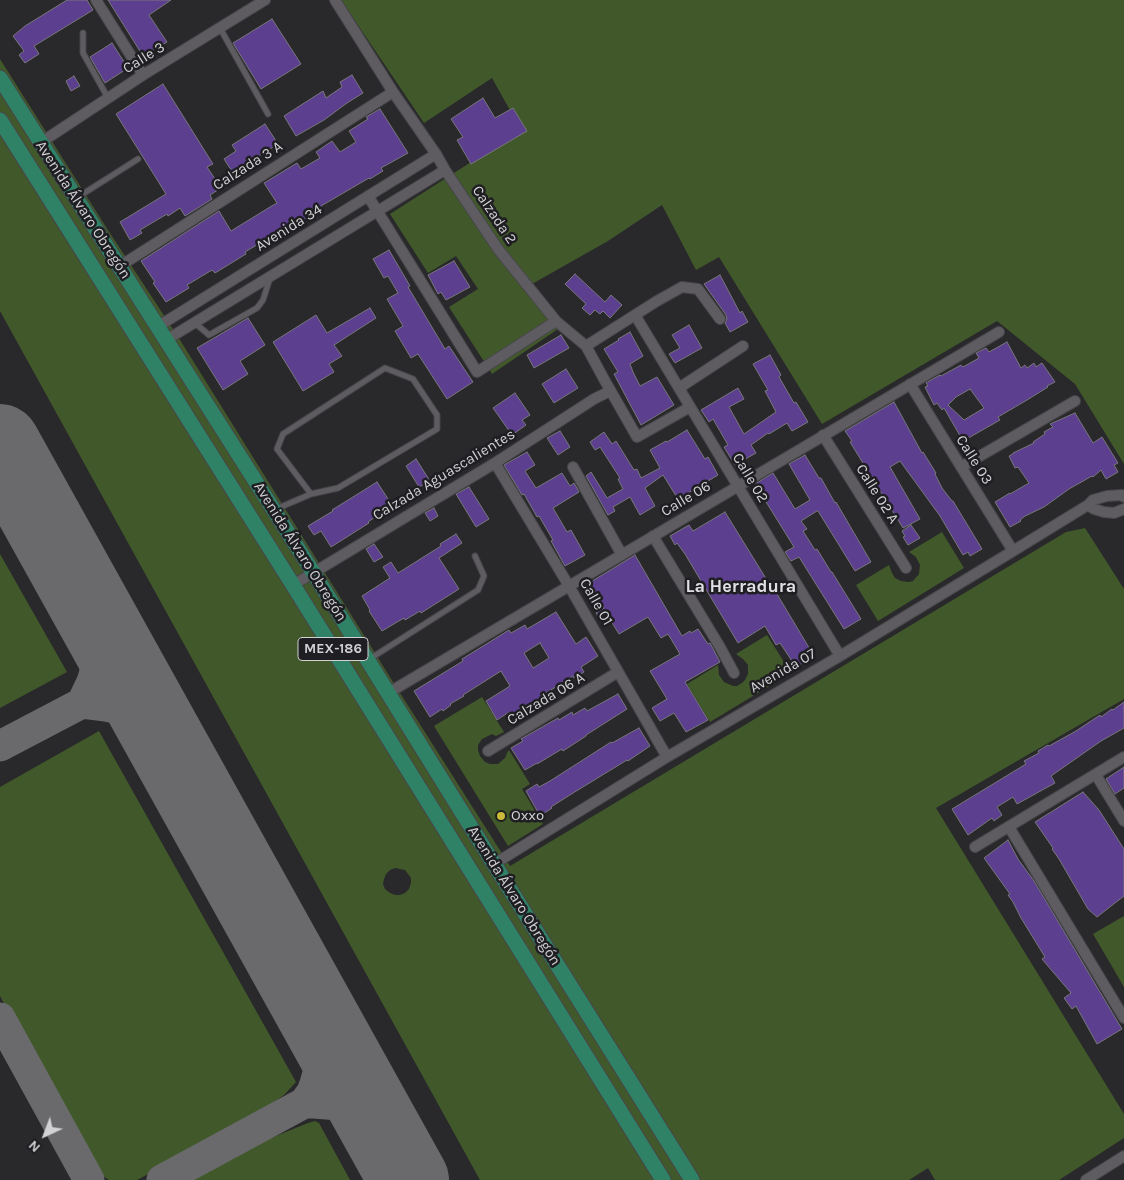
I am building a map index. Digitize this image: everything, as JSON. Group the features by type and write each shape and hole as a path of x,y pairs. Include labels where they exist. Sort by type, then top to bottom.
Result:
{"main road":[{"name":"Avenida Álvaro Obregón","path":"0,78 313,572 692,1180"},
{"name":"Avenida Álvaro Obregón","path":"0,120 663,1180"},
{"path":"36,178 54,166"}],"street":[{"path":"97,0 143,76"},
{"name":"Calzada 2","path":"335,0 393,92 498,249 556,322 586,346 637,437 690,407"},
{"name":"Calle 3","path":"40,143 260,1"},
{"name":"Calzada 3 A","path":"120,266 393,92"},
{"name":"Avenida 34","path":"162,334 242,275 436,154"},
{"name":"Avenida 34","path":"162,334 194,323 445,170"},
{"path":"368,196 477,372 556,322"},
{"path":"242,275 250,289"},
{"path":"586,346 682,287 698,288 720,319"},
{"name":"Calle 02","path":"635,315 840,656"},
{"name":"Calle 06","path":"388,693 999,332"},
{"path":"679,388 743,346"},
{"name":"Calle 03","path":"910,384 1013,551"},
{"name":"Calzada Aguascalientes","path":"292,585 495,463 610,390"},
{"path":"961,467 1074,400"},
{"name":"Calle 02 A","path":"823,435 906,568"},
{"name":"Calle 01","path":"495,463 569,586 667,757"},
{"path":"573,467 622,554"},
{"name":"Avenida 07","path":"494,864 667,757 840,656 1013,551 1088,505 1093,500 1106,496 1122,495 1124,497"},
{"path":"1088,505 1104,512 1114,513 1124,509"},
{"path":"653,536 720,646 734,673"},
{"name":"Calzada 06 A","path":"488,751 618,672"},
{"path":"975,847 1124,757"},
{"path":"1096,775 1124,821"},
{"path":"1009,827 1124,1018"},
{"path":"1086,1180 1124,1156"}],"lane":[{"path":"220,28 268,114"},
{"path":"83,33 83,53 108,99"},
{"path":"76,199 138,159"},
{"path":"194,323 209,335 257,308 263,300 271,276"},
{"path":"274,510 312,494 338,488 437,429 437,415 413,379 385,368 283,434 277,449 312,494"},
{"path":"368,660 478,590 484,576 475,556"}],"green space":[{"path":"341,0 1124,0 1124,464 1075,384 997,321 822,424 719,257 696,270 662,205 608,241 525,288 558,329 492,374 449,307 478,289 456,256 428,273 390,214 521,130 492,78 424,123"},
{"path":"0,59 180,340 510,866 1066,532 1085,528 1124,589 1124,699 936,808 1124,1114 1124,1138 1059,1180 935,1180 928,1168 909,1180 480,1180 0,311","holes":["395,868 405,870 411,878 409,889 405,893 395,895 385,889 384,879 390,870"]},
{"path":"942,532 964,568 878,621 856,585 889,565 895,578 901,581 913,581 919,574 920,565 916,557 909,552"},
{"path":"0,554 67,672 0,708"},
{"path":"767,635 791,673 710,722 687,684 718,665 719,675 724,682 733,686 742,683 748,674 748,665 736,654"},
{"path":"482,697 504,732 496,736 492,734 482,739 478,745 480,756 485,762 498,764 505,758 509,750 530,784 522,789 543,824 508,846 434,726"},
{"path":"99,731 296,1082 284,1095 249,1120 137,1180 109,1180 97,1172 0,996 0,787"},
{"path":"1124,916 1124,987 1093,934"},
{"path":"315,1121 319,1123 350,1180 194,1180 222,1163 271,1138"}],"building":[{"path":"67,0 87,0 93,10 34,46 39,54 25,63 19,55 24,51 13,36 25,26"},
{"path":"108,0 171,0 149,15 167,42 143,56"},
{"path":"272,19 301,64 261,89 233,43"},
{"path":"112,43 128,68 105,83 90,57"},
{"path":"352,75 363,93 324,120 296,136 284,116 323,91 326,98 342,87 340,82"},
{"path":"74,76 80,86 71,91 66,81"},
{"path":"163,84 213,164 207,167 221,188 210,195 212,199 185,216 180,208 140,230 142,233 130,240 120,222 166,194 116,114"},
{"path":"483,98 495,118 513,108 527,131 471,164 457,140 463,137 451,119"},
{"path":"380,109 408,153 381,168 383,171 370,179 321,206 323,209 291,229 290,225 245,252 246,254 215,273 212,270 187,285 189,288 166,302 141,261 219,211 231,231 277,203 264,183 297,163 301,169 320,158 316,152 332,141 340,152 356,142 349,131 368,119 366,117"},
{"path":"265,124 278,144 233,173 224,159 236,151 232,145"},
{"path":"389,250 410,286 408,287 445,349 449,346 473,382 447,399 418,354 411,358 395,331 403,326 387,299 398,293 388,276 384,278 373,259"},
{"path":"454,261 470,287 446,300 441,292 438,294 428,275"},
{"path":"575,274 605,302 611,295 622,305 610,318 603,311 600,314 595,310 590,315 582,308 586,304 565,284"},
{"path":"720,275 740,313 742,311 748,322 730,332 725,323 726,315 704,284"},
{"path":"370,308 376,318 334,345 342,356 329,364 334,372 303,391 273,342 316,315 327,333"},
{"path":"248,318 265,345 240,361 248,374 223,390 197,348"},
{"path":"689,325 702,348 675,363 669,354 680,348 672,335"},
{"path":"630,332 643,356 630,364 640,386 657,377 674,405 641,425 614,374 618,372 604,349"},
{"path":"561,335 569,348 534,368 527,355"},
{"path":"1007,342 1021,368 1025,365 1027,368 1034,363 1036,367 1042,363 1055,382 998,417 1000,420 963,441 944,408 942,410 937,403 934,405 925,387 928,386 926,383 979,358 976,353 986,348 989,352","holes":["970,389 984,408 964,420 948,405 956,397"]},
{"path":"770,355 781,375 779,377 808,422 792,431 787,423 768,433 751,445 756,453 735,465 724,447 728,445 713,419 709,422 701,410 738,388 744,399 729,407 744,434 776,412 765,391 768,390 753,364"},
{"path":"566,369 578,388 554,403 542,384"},
{"path":"515,393 530,415 522,420 526,425 512,435 493,408"},
{"path":"894,402 922,453 936,473 942,488 953,501 982,549 970,556 968,552 963,555 940,516 900,461 890,467 920,519 903,528 850,442 852,441 845,431"},
{"path":"1075,413 1093,443 1102,437 1118,463 1114,465 1118,472 1106,479 1101,470 1093,477 1069,489 1044,507 1025,516 1021,521 1010,527 995,502 1029,483 1018,467 1015,468 1009,456 1034,443 1045,434 1044,432 1053,427 1050,424"},
{"path":"687,430 705,459 708,457 718,475 678,499 663,475 645,488 655,506 640,515 630,497 613,507 615,511 608,515 586,476 591,472 607,498 623,489 618,479 620,478 600,447 595,450 590,442 604,432 612,444 616,441 634,470 637,469 641,478 660,468 650,450"},
{"path":"560,431 570,447 558,455 547,438"},
{"path":"527,452 535,465 525,471 536,488 562,473 570,486 574,483 579,492 553,508 567,532 571,530 585,555 565,566 539,516 537,517 504,465"},
{"path":"805,455 836,502 871,562 855,571 818,511 801,521 807,529 803,531 815,550 817,549 861,619 844,629 799,557 791,561 785,552 794,547 755,484 773,473 795,509 810,500 789,464"},
{"path":"416,459 430,481 419,487 406,466"},
{"path":"377,482 392,505 369,523 331,547 321,531 314,535 308,526"},
{"path":"469,487 489,519 476,527 456,494"},
{"path":"434,508 438,516 430,521 425,513"},
{"path":"725,512 814,656 796,667 780,643 776,645 765,626 738,643 685,554 677,543 675,545 670,536 689,525 693,531"},
{"path":"911,525 920,538 908,545 902,531"},
{"path":"456,534 462,543 439,558 459,589 421,613 420,611 405,620 404,618 382,631 362,596 390,578 383,567 391,562 398,573 441,546 440,544"},
{"path":"374,544 383,557 374,562 366,549"},
{"path":"635,555 682,636 698,629 708,644 710,643 720,662 685,682 708,720 686,732 674,713 660,721 652,708 667,699 650,671 680,654 668,634 661,638 648,617 619,634 611,621 604,625 596,613 604,608 589,583"},
{"path":"556,612 576,644 586,637 598,656 581,667 584,672 574,678 573,676 546,693 549,697 512,717 509,712 497,720 486,701 510,686 501,671 463,695 443,711 442,709 430,717 414,691 509,630 511,633 525,625 527,629","holes":["540,643 549,658 533,668 524,653"]},
{"path":"618,694 627,709 563,751 562,749 525,770 511,748 523,741 521,739 558,718 559,720 572,712 573,715 585,708 587,711"},
{"path":"1124,702 1124,728 1101,741 1051,776 1055,783 1017,804 1013,797 997,807 1002,815 994,821 992,818 968,835 952,809 1026,764 1024,761 1039,753 1038,751 1076,731 1100,715 1101,717"},
{"path":"639,728 650,746 551,807 540,816 526,791 537,784 539,787 550,781 611,742"},
{"path":"1124,767 1124,788 1115,794 1106,779"},
{"path":"1083,792 1099,810 1124,849 1124,896 1097,917 1088,909 1053,848 1035,822"},
{"path":"1008,840 1122,1029 1097,1044 1076,1006 1072,1009 1064,998 1071,993 1042,959 1045,957 1008,895 1010,894 984,858"}],"taxiway":[{"path":"0,447 5,454"},
{"path":"82,703 92,682 99,658 98,626 92,609"},
{"path":"0,746 82,703 120,709 130,714 150,726 158,733 167,746"},
{"path":"304,1103 312,1092 322,1059 322,1038 314,1010"},
{"path":"0,1018 89,1180"},
{"path":"162,1180 304,1103 340,1105 350,1109 374,1123 386,1140"}],"runway":[{"path":"0,444 409,1180"}],"place":[{"name":"Oxxo","path":"501,816"}],"district":[{"name":"La Herradura","path":"741,587"}]}
